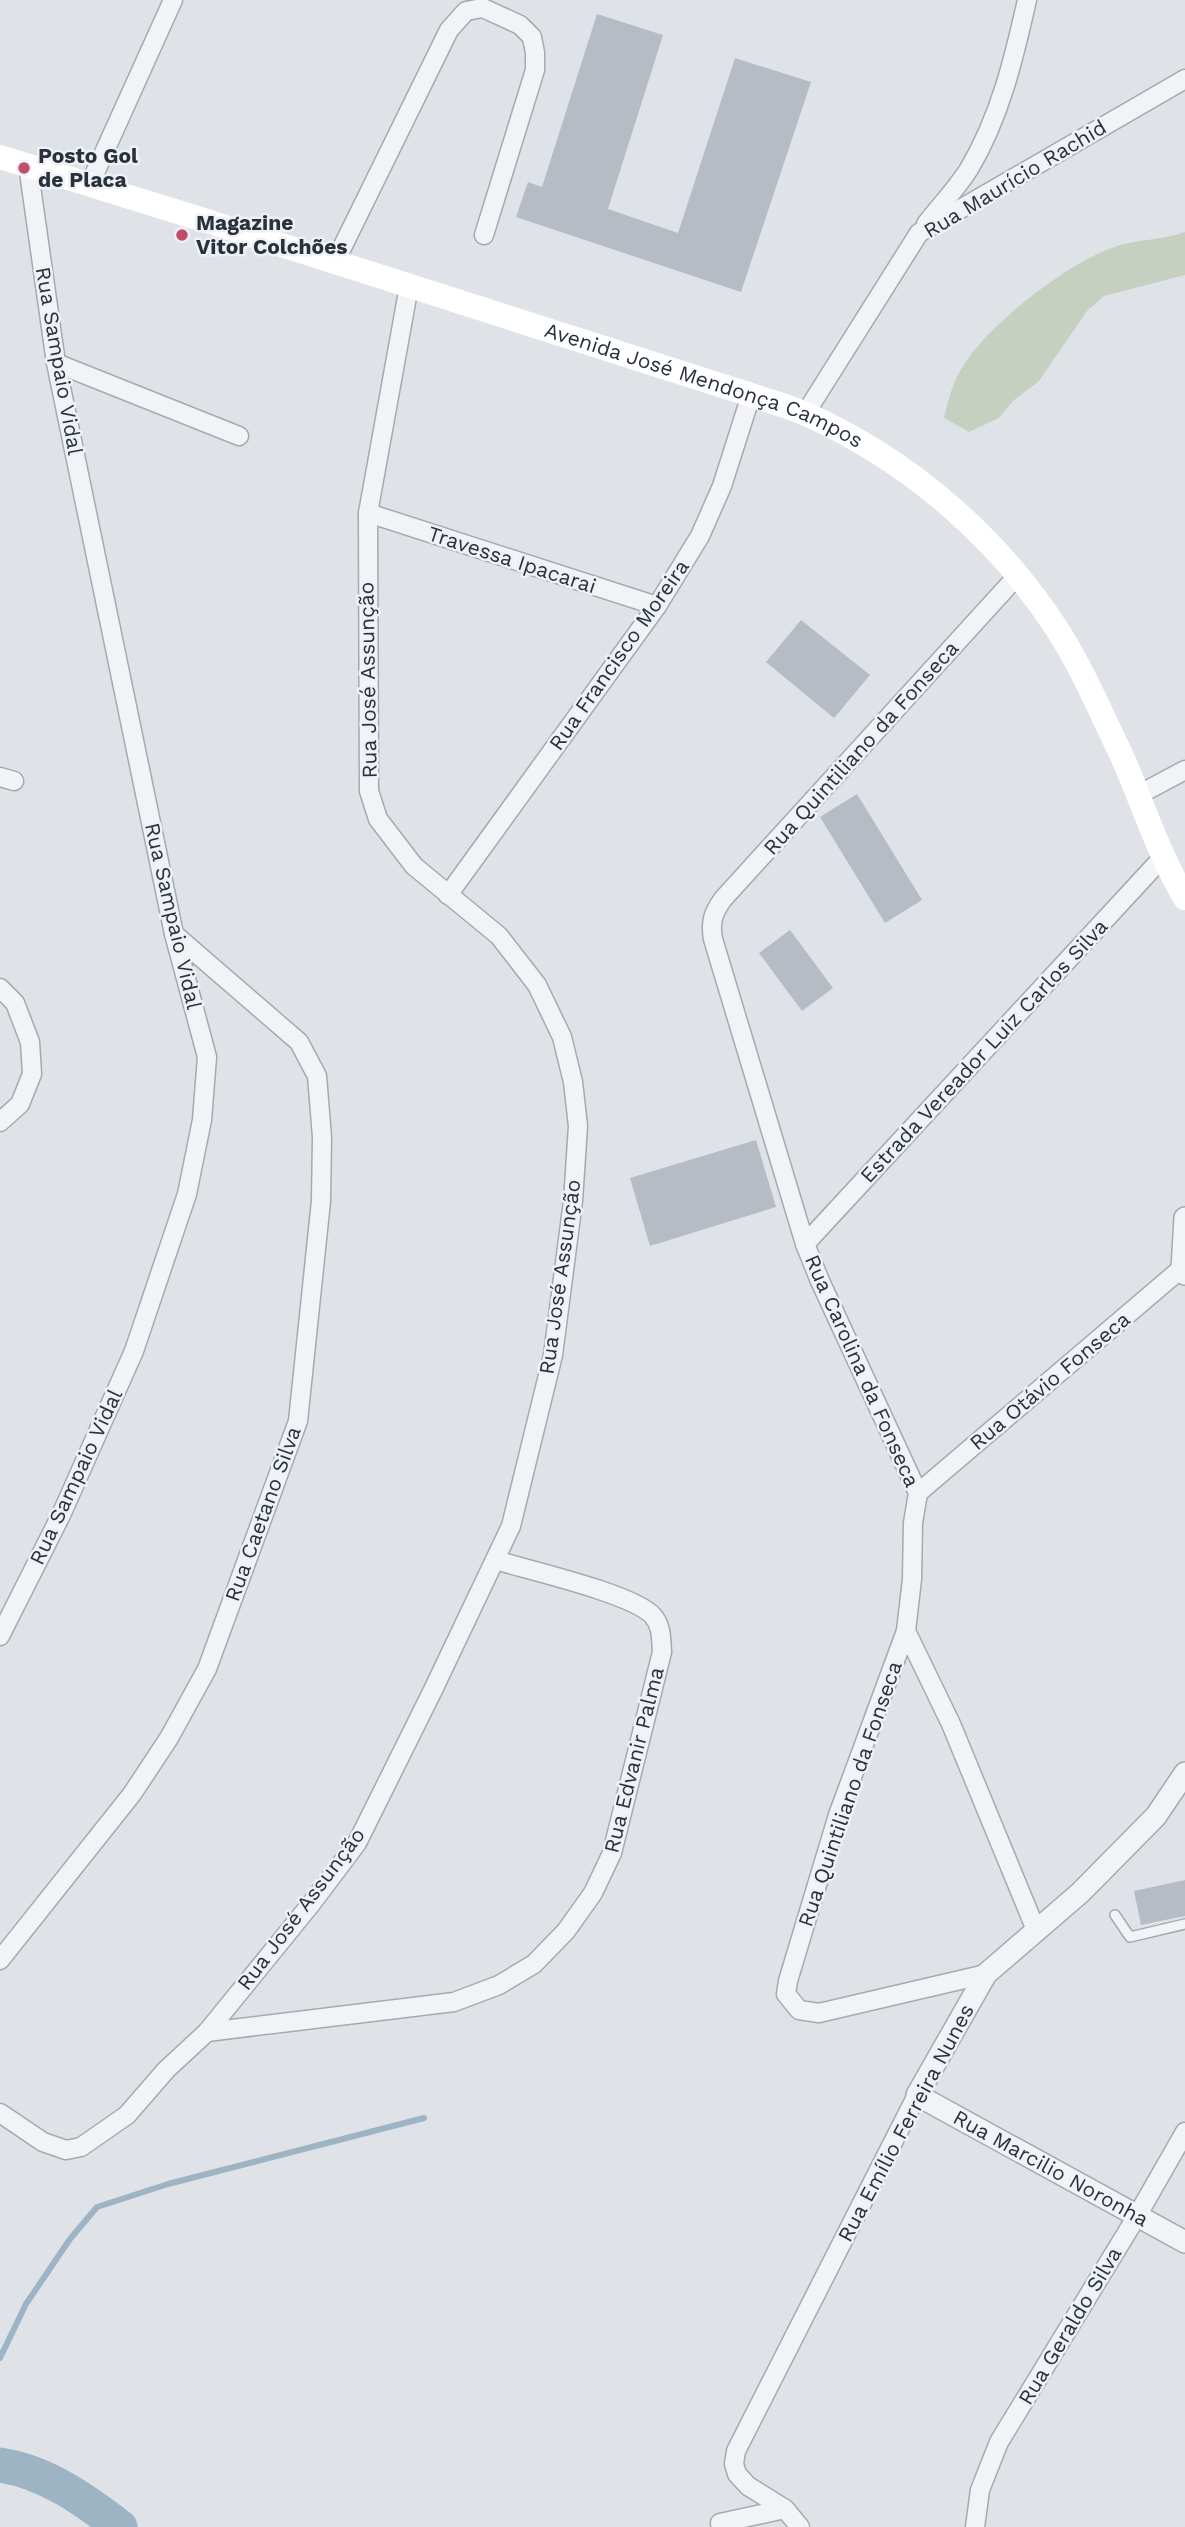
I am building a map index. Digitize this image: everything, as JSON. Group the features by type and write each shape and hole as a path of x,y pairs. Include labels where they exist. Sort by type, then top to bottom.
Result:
{"main road":[{"name":"Avenida José Mendonça Campos","path":"0,157 751,395 805,414 890,460 963,517 1018,575 1059,632 1140,794 1163,858 1185,898"}],"street":[{"path":"89,186 173,0"},
{"path":"919,233 968,170 990,128 1013,63 1027,0"},
{"path":"335,262 449,30 466,10 483,8 520,25 531,37 535,70 484,234"},
{"name":"Rua Maurício Rachid","path":"805,414 919,233 1185,79"},
{"name":"Rua Sampaio Vidal","path":"0,1636 61,1515 134,1351 187,1194 202,1120 207,1057 174,934 56,363 28,165"},
{"name":"Rua José Assunção","path":"0,2113 43,2142 66,2150 81,2147 127,2115 166,2070 207,2032 357,1843 511,1526 554,1355 573,1201 578,1126 573,1082 562,1037 537,985 499,936 414,866 378,819 369,791 368,513 409,286"},
{"path":"56,363 239,436"},
{"name":"Rua Francisco Moreira","path":"448,895 657,606 700,536 717,499 751,395"},
{"name":"Travessa Ipacarai","path":"368,513 657,606"},
{"name":"Rua Quintiliano da Fonseca","path":"710,924 723,899 1018,575"},
{"path":"1140,794 1185,771"},
{"name":"Estrada Vereador Luiz Carlos Silva","path":"805,1244 1163,858"},
{"name":"Rua Carolina da Fonseca","path":"710,924 805,1244 918,1493 913,1523 912,1579 906,1632"},
{"name":"Rua Caetano Silva","path":"0,1960 132,1794 169,1738 207,1669 298,1421 321,1200 317,1076 299,1042 174,934"},
{"path":"0,988 15,1003 30,1042 32,1073 20,1104 0,1122"},
{"path":"1184,1271 1185,1219"},
{"name":"Rua Otávio Fonseca","path":"918,1493 1184,1271"},
{"name":"Rua Edvanir Palma","path":"207,2032 454,2002 499,1985 534,1964 566,1931 593,1893 612,1853 662,1652 660,1628 652,1615 640,1606 619,1597 495,1560"},
{"path":"906,1632 951,1724 1037,1930"},
{"name":"Rua Quintiliano da Fonseca","path":"906,1632 838,1815 786,1994 799,2010 819,2012 986,1974"},
{"name":"Rua Emílio Ferreira Nunes","path":"800,2527 785,2509 748,2486 737,2474 734,2464 736,2451 917,2095 986,1974 1080,1893 1156,1816 1185,1773"},
{"name":"Rua Marcilio Noronha","path":"917,2095 1185,2242"},
{"name":"Rua Geraldo Silva","path":"975,2527 980,2490 999,2442 1185,2132"},
{"path":"720,2524 785,2509"}],"lane":[{"path":"1115,1915 1130,1937 1185,1924"}],"green space":[{"path":"1185,232 1185,275 1104,296 1087,311 1039,381 1013,401 999,418 969,432 944,418 954,383 965,363 993,330 1033,295 1077,265 1117,246"}],"building":[{"path":"597,14 663,35 608,209 678,233 735,58 811,82 741,292 516,217 528,182 542,187"},
{"path":"801,620 870,675 834,718 766,662"},
{"path":"857,794 922,900 885,923 820,817"},
{"path":"790,930 833,988 802,1011 759,953"},
{"path":"756,1140 776,1207 650,1246 630,1178"},
{"path":"1185,1880 1185,1916 1141,1925 1134,1891"}],"waterway":[{"path":"0,2358 26,2304 70,2239 97,2207 168,2184 424,2118"},
{"path":"0,2465 48,2480 78,2497 120,2527"}],"place":[{"name":"Posto Gol de Placa","path":"24,168"},
{"name":"Magazine Vitor Colchões","path":"182,235"}]}
